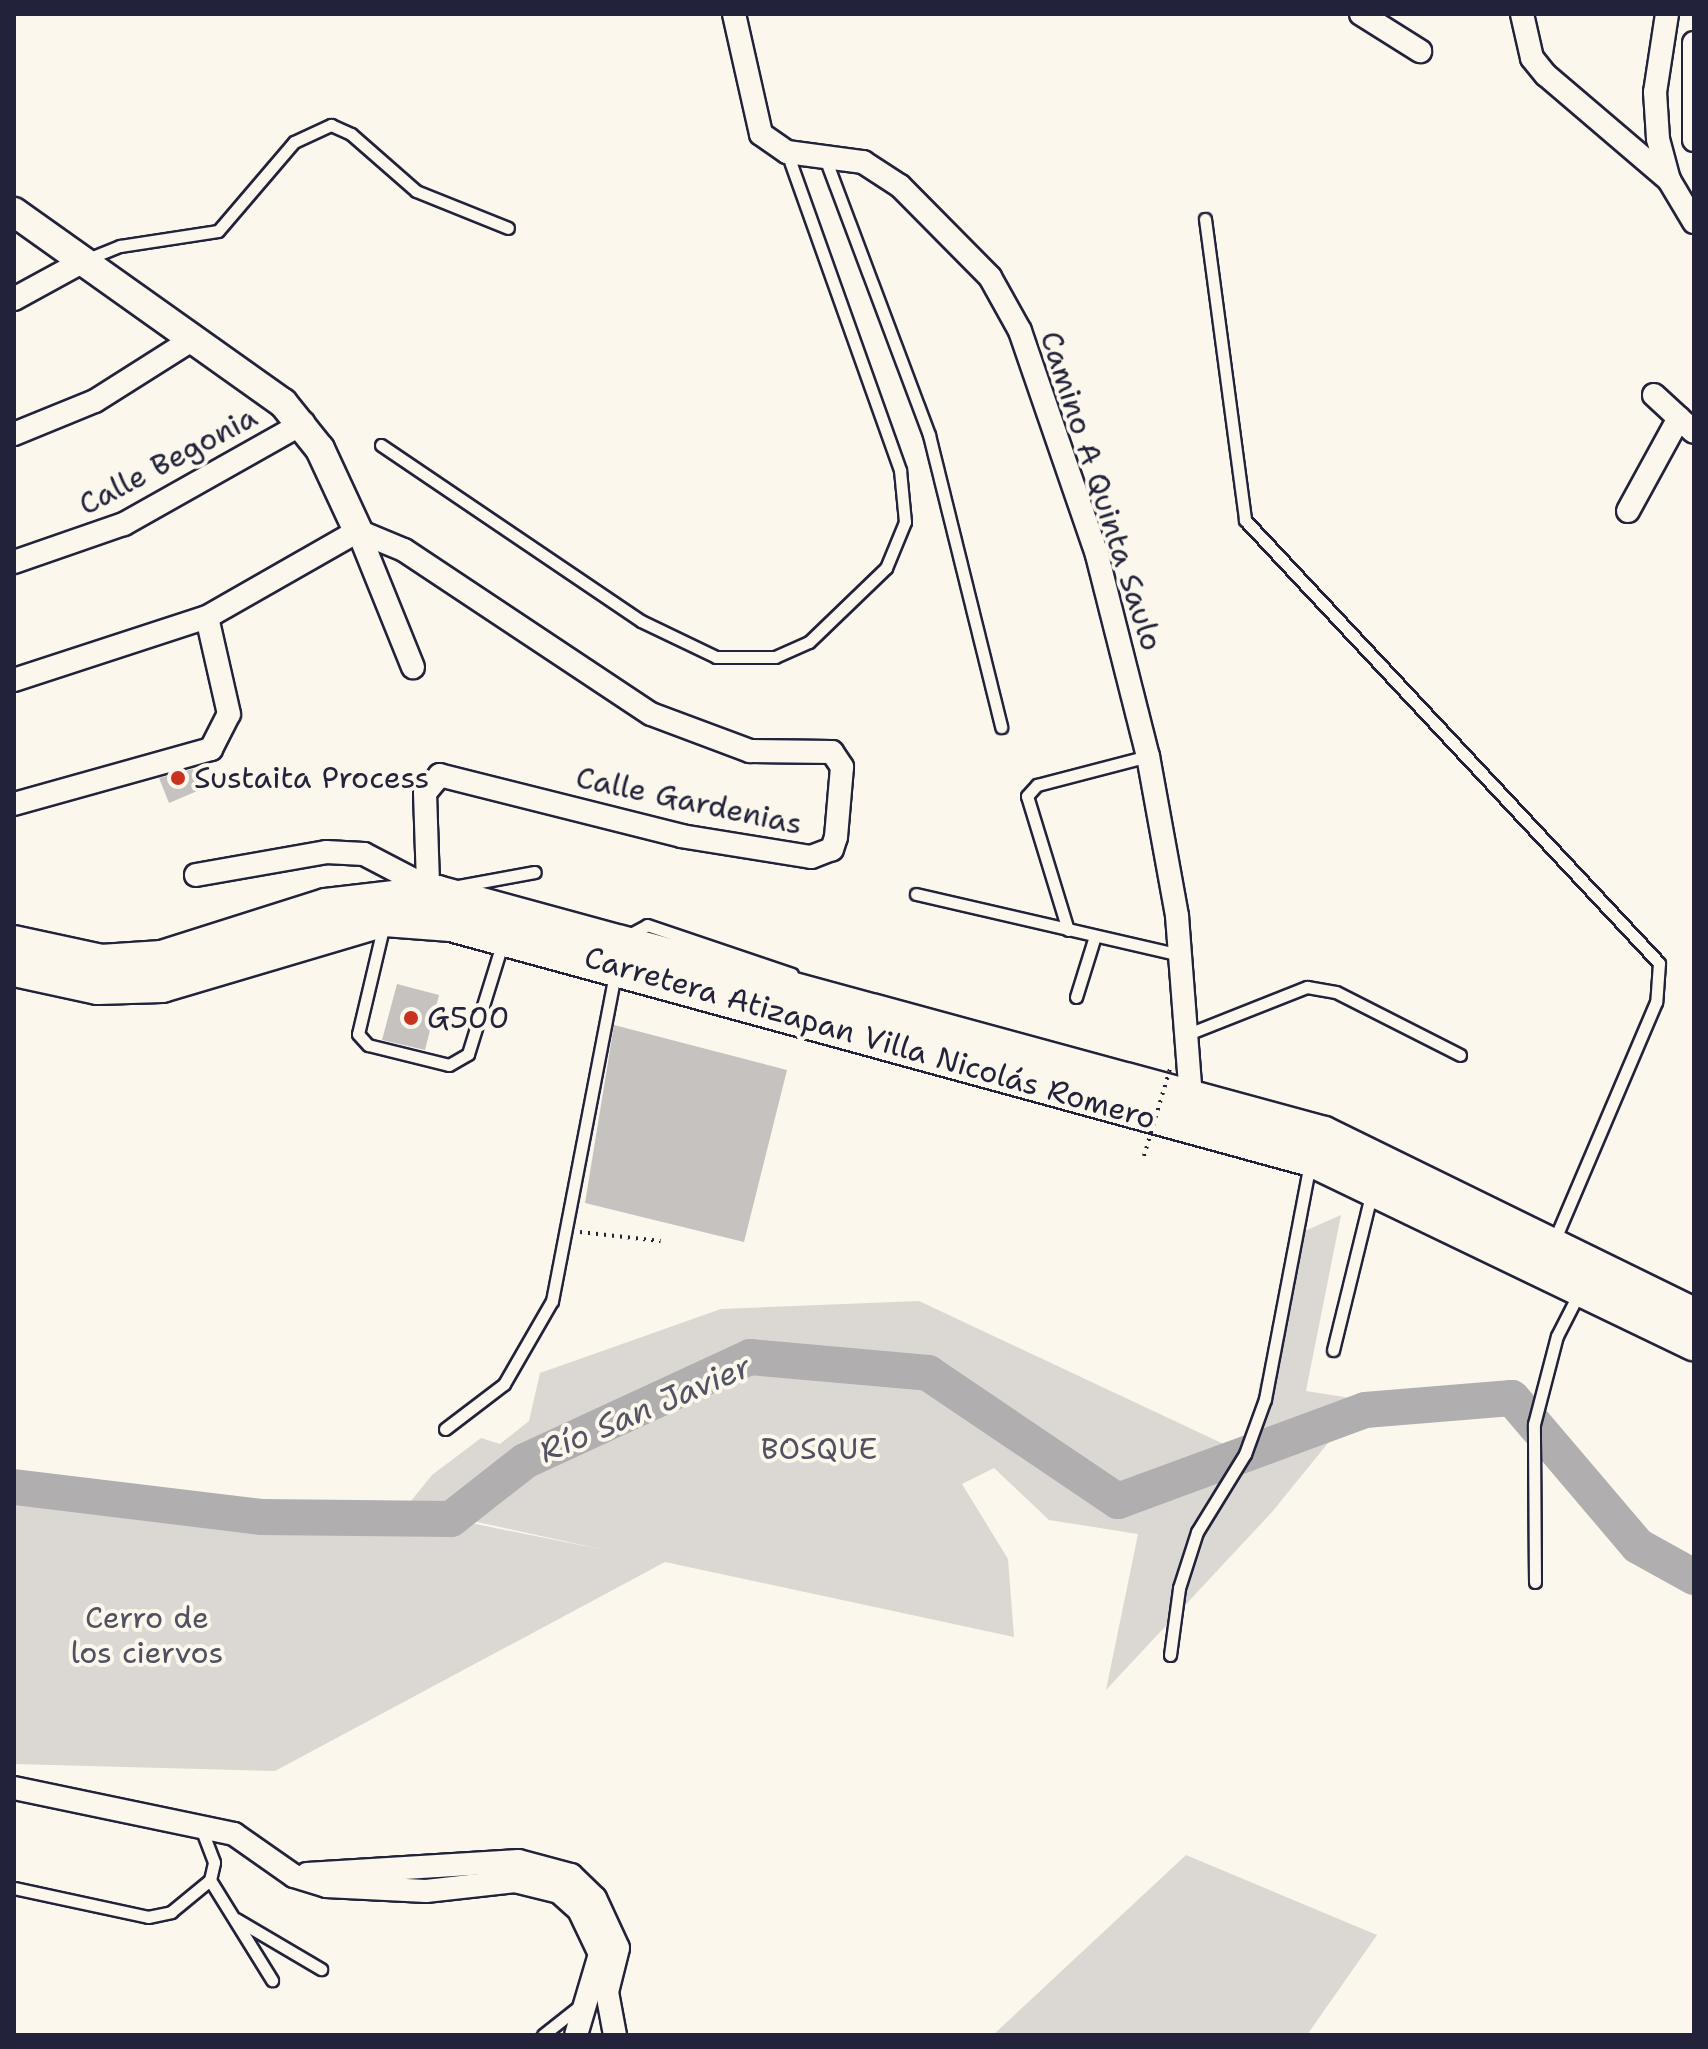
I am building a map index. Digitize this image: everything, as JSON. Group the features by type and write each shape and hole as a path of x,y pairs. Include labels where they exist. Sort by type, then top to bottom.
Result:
{"main road":[{"name":"Carretera Atizapan Villa Nicolás Romero","path":"14,943 101,962 162,958 326,906 433,888 619,954 1193,1113 1387,1161 1551,1247 1694,1315"},
{"name":"Carretera Atizapan Villa Nicolás Romero","path":"14,969 98,987 162,985 385,919 417,918 619,954 879,1014 1193,1113"},
{"name":"Carretera Atizapan Villa Nicolás Romero","path":"1259,1129 1311,1159 1374,1183 1580,1292 1694,1343"}],"street":[{"path":"734,14 761,134 787,152"},
{"path":"1361,14 1420,51"},
{"path":"1522,14 1532,58 1546,75 1669,180 1694,222"},
{"path":"1667,14 1655,92 1669,180"},
{"path":"1694,43 1694,140"},
{"name":"Camino A Quinta Saulo","path":"787,152 824,153 863,162 900,186 946,224 1005,304 1043,390 1097,555 1148,756 1181,956 1193,1113"},
{"path":"14,212 303,423 358,531 413,667"},
{"path":"14,299 82,262"},
{"path":"14,434 95,401 190,341"},
{"path":"1628,511 1686,425 1654,395"},
{"name":"Calle Begonia","path":"14,562 124,524 303,423"},
{"path":"14,680 207,617 358,531"},
{"name":"Calle Gardenias","path":"358,531 404,550 651,714 750,751 832,752 842,767 836,837 832,849 811,857 654,830 454,777 429,782 433,888"},
{"path":"14,804 211,749 229,714 207,617"},
{"path":"196,875 326,852 364,854 433,888"},
{"path":"14,1788 200,1824 234,1834 294,1876 326,1886 411,1890 515,1881 548,1887 593,1931 600,1954 576,2035"},
{"path":"294,1876 549,1864 595,1898 610,1923 618,1948 607,2008 615,2035"}],"lane":[{"path":"82,262 120,246 218,231 294,142 331,125 351,134 416,191 508,228"},
{"path":"381,445 641,621 716,657 775,657 809,642 886,568 905,522 900,470 787,152"},
{"path":"824,153 929,435 1001,727"},
{"path":"1205,219 1236,494 1245,520 1659,963 1656,1002 1551,1247"},
{"path":"1068,930 1027,796 1037,785 1148,756"},
{"path":"433,888 480,877 535,872"},
{"path":"916,894 1181,956"},
{"path":"385,919 358,1034 368,1045 449,1065 468,1054 505,936"},
{"path":"1076,997 1095,936"},
{"path":"445,1429 504,1384 534,1342 552,1301 619,954"},
{"path":"1188,1034 1307,987 1336,992 1460,1055"},
{"path":"1170,1655 1179,1588 1197,1532 1245,1454 1265,1399 1311,1159"},
{"path":"1333,1350 1374,1183"},
{"path":"1535,1582 1534,1424 1557,1336 1580,1292"},
{"path":"14,1888 148,1917 194,1900 210,1880 214,1862 200,1824"},
{"path":"210,1880 272,1980"},
{"path":"232,1916 321,1969"},
{"path":"543,2035 586,2001"}],"path":[{"path":"1144,1156 1170,1069"},
{"path":"564,1231 661,1241"}],"green space":[{"name":"BOSQUE","path":"1341,1215 1306,1391 1363,1400 1272,1512 1106,1690 1138,1534 1049,1520 994,1468 962,1484 1008,1559 1014,1637 665,1562 275,1771 14,1764 14,1487 261,1517 451,1519 605,1550 454,1517 402,1512 432,1475 481,1438 500,1444 529,1421 540,1373 721,1309 919,1301 1245,1454 1291,1237"},
{"path":"1186,1855 1377,1935 1307,2035 993,2035"}],"building":[{"name":"Sustaita Process","path":"193,769 202,789 169,803 159,778"},
{"name":"G500","path":"397,984 439,995 425,1050 382,1040"},
{"path":"614,1025 787,1070 744,1242 585,1203"}],"waterway":[{"name":"Río San Javier","path":"14,1487 261,1517 451,1519 525,1461 750,1357 928,1373 1118,1501 1365,1410 1512,1398 1638,1546 1694,1577"}],"place":[{"name":"Sustaita Process","path":"178,778"},
{"name":"G500","path":"411,1018"}],"park label":[{"name":"Cerro de los ciervos","path":"147,1635"}]}
